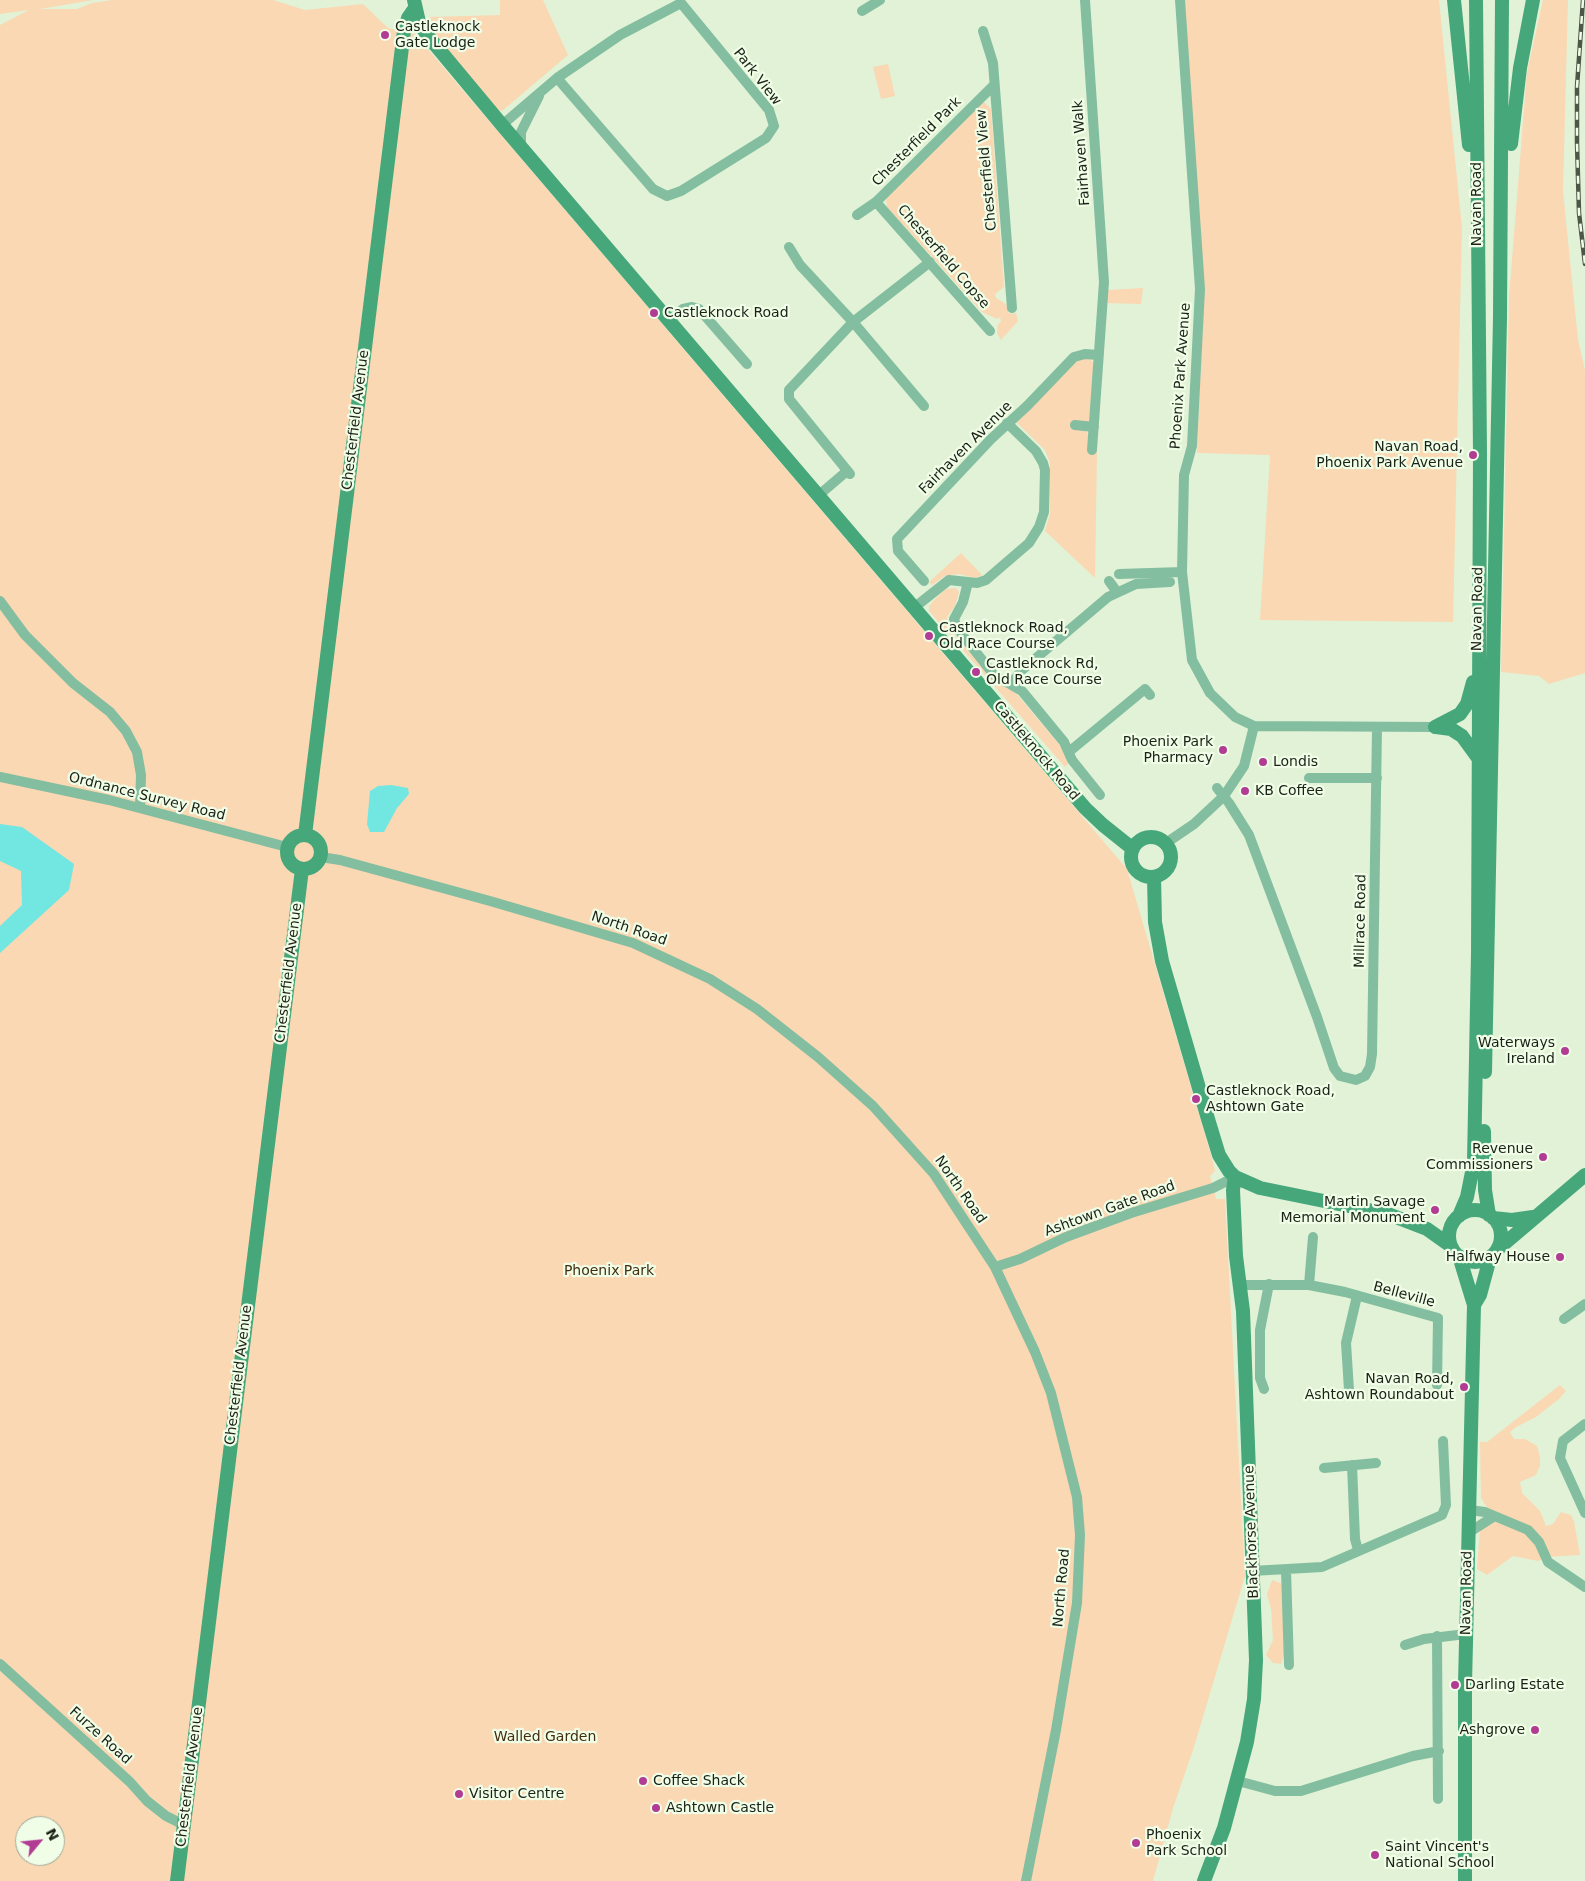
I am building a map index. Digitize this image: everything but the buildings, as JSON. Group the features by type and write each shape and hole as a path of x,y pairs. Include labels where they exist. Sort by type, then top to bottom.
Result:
{"main road":[{"path":"1454,0 1470,166 1478,285"},
{"name":"Navan Road","path":"1455,1221 1467,1198 1474,1162 1479,759 1480,454 1476,0"},
{"name":"Navan Road","path":"1491,1216 1485,1190 1484,1103 1500,317 1502,0"},
{"path":"1500,317 1512,131 1520,68 1533,0"},
{"name":"Castleknock Road","path":"415,4 427,36 502,125 1085,808 1102,825 1133,849"},
{"name":"Chesterfield Avenue","path":"305,835 404,32 415,4"},
{"path":"1434,727 1455,717 1467,704 1472,689 1478,652"},
{"path":"1434,727 1451,730 1462,736 1479,759"},
{"path":"305,835 318,842 320,857 311,868 302,869 289,860 287,847 295,837 305,835"},
{"path":"1154,837 1166,843 1171,854 1171,860 1165,871 1154,877 1142,875 1134,867 1132,861 1133,849 1142,839 1154,837"},
{"name":"Chesterfield Avenue","path":"177,1881 302,869"},
{"path":"1154,877 1155,922 1162,961 1219,1155 1224,1165 1235,1176 1260,1188 1388,1214 1427,1229 1455,1251 1476,1262 1494,1254 1533,1217 1584,1178"},
{"name":"Blackhorse Avenue","path":"1204,1881 1224,1828 1238,1781 1254,1700 1256,1651 1243,1311 1233,1191 1235,1176"},
{"path":"1427,1229 1455,1221 1475,1211 1512,1220 1533,1217"},
{"path":"1491,1216 1501,1236 1494,1254"},
{"path":"1455,1221 1449,1236 1455,1251"},
{"name":"Navan Road","path":"1455,1251 1474,1305 1466,1634 1465,1881"},
{"name":"Navan Road","path":"1474,1305 1480,1295 1494,1254"}],"street":[{"path":"862,11 880,0"},
{"name":"Fairhaven Walk","path":"1085,0 1104,282 1098,355"},
{"name":"Phoenix Park Avenue","path":"1180,0 1200,289 1192,446 1184,475 1182,572 1192,660 1200,678 1210,692 1229,711 1254,726"},
{"name":"Park View","path":"502,125 557,78 620,35 680,1 769,110 774,126 766,138 681,192 667,196 653,189 557,78"},
{"name":"Chesterfield View","path":"983,31 991,52 1012,308"},
{"name":"Chesterfield Park","path":"857,215 876,202 993,86"},
{"name":"Park View","path":"521,147 522,132 542,91"},
{"name":"Chesterfield Copse","path":"876,202 990,331"},
{"path":"789,247 800,265 853,322 924,406"},
{"path":"819,495 848,472 797,409 788,394 800,377 853,322 930,262"},
{"path":"669,320 683,310 692,307 699,309 747,364"},
{"name":"Fairhaven Avenue","path":"924,581 898,551 897,539 1007,423 1027,406 1074,356 1085,354 1098,355"},
{"path":"1092,450 1098,355"},
{"path":"915,607 948,580 977,583 992,575 1029,543 1043,519 1045,470 1043,463 1036,451 1007,423"},
{"path":"1075,425 1094,426"},
{"path":"1119,574 1182,572"},
{"path":"1109,581 1117,592"},
{"path":"968,582 963,602 956,614 955,624 994,675 1022,691 1070,751 1072,760 1100,794"},
{"path":"1011,684 1022,670 1117,592 1136,584 1170,582"},
{"path":"0,601 25,635 74,682 110,712 126,731 137,752 141,775 140,808"},
{"path":"1070,751 1145,689 1150,695"},
{"path":"1166,843 1198,821 1220,792 1244,766 1254,726 1434,727"},
{"name":"Millrace Road","path":"1220,792 1249,835 1318,1016 1334,1068 1340,1076 1356,1080 1365,1076 1370,1067 1372,1057 1377,728"},
{"name":"Ordnance Survey Road","path":"0,777 140,808 287,847"},
{"path":"1309,778 1376,778"},
{"name":"North Road","path":"320,857 340,860 551,918 633,943 710,979 765,1015 818,1057 874,1106 934,1174 995,1267 1025,1329 1051,1393 1077,1497 1080,1535 1077,1603 1056,1730 1026,1881"},
{"name":"Ashtown Gate Road","path":"995,1267 1020,1259 1066,1237 1131,1213 1213,1188 1235,1176"},
{"path":"1309,1285 1313,1237"},
{"path":"1264,1389 1260,1378 1260,1330 1269,1284"},
{"name":"Belleville","path":"1240,1285 1309,1285 1438,1318 1437,1385"},
{"name":"Belleville","path":"1349,1390 1346,1343 1357,1296"},
{"path":"1564,1319 1585,1304"},
{"path":"1585,1424 1563,1441 1560,1458 1585,1513"},
{"path":"1252,1571 1322,1567 1442,1514 1446,1505 1443,1441"},
{"path":"1324,1468 1376,1463"},
{"path":"1352,1465 1355,1539 1358,1550"},
{"path":"1470,1510 1485,1512 1493,1517 1510,1521 1528,1530 1539,1542 1548,1562 1584,1583"},
{"path":"1468,1533 1493,1517"},
{"path":"1286,1570 1289,1664"},
{"path":"1405,1645 1437,1636 1466,1634"},
{"path":"1437,1636 1438,1799"},
{"name":"Furze Road","path":"0,1664 130,1782 146,1801 166,1816 184,1825"},
{"path":"1238,1781 1275,1791 1301,1791 1414,1756 1439,1751"}],"green space":[{"name":"Phoenix Park","path":"0,0 93,0 40,9 77,9 92,3 112,0 273,0 305,10 363,4 388,28 415,34 1127,869 1213,1162 1215,1171 1210,1176 1216,1199 1225,1199 1245,1576 1194,1747 1173,1808 1153,1881 0,1881 0,25 29,10 0,14"},
{"path":"500,0 543,0 568,55 502,111 496,109 431,30 429,17 500,15"},
{"path":"1184,0 1439,0 1462,228 1453,622 1260,620 1270,455 1197,453 1204,289"},
{"path":"1543,0 1568,0 1563,191 1578,340 1585,370 1585,673 1549,684 1539,676 1501,672 1509,297 1527,72"},
{"path":"888,64 895,96 881,99 873,67"},
{"path":"984,102 991,109 1004,287 995,294 996,298 1006,304 1009,314 1016,313 1018,321 1001,340 997,333 998,325 1001,321 1000,317 997,319 982,312 887,207 886,199"},
{"path":"1143,288 1141,304 1105,303 1108,290"},
{"path":"1090,358 1094,364 1089,420 1085,430 1089,435 1089,448 1097,451 1095,578 1045,531 1050,514 1050,463 1045,450 1016,422 1077,359"},
{"path":"961,553 982,575 975,578 959,574 945,576 932,585 929,582"},
{"path":"956,588 959,592 955,606 947,617 947,626 994,681 1015,692 1063,749 1068,764 1065,767 929,611 929,606 946,589"},
{"path":"1560,1385 1566,1391 1559,1399 1536,1417 1510,1432 1514,1439 1525,1439 1537,1446 1540,1457 1540,1466 1536,1475 1520,1482 1522,1493 1540,1511 1546,1526 1553,1524 1561,1512 1571,1515 1574,1521 1580,1555 1546,1557 1538,1561 1513,1556 1487,1575 1477,1569 1480,1530 1490,1524 1487,1507 1481,1498 1480,1442 1487,1442"},
{"path":"1272,1580 1283,1584 1285,1652 1281,1664 1273,1663 1266,1655 1273,1640 1271,1609 1267,1594"}],"water":[{"path":"391,785 408,788 409,794 397,808 384,832 370,832 367,824 370,791 378,786"},
{"path":"0,824 22,827 74,864 69,890 0,953 0,926 22,905 21,871 0,861"}],"railway":[{"path":"1583,0 1577,87 1577,143 1579,213 1585,264"}],"place":[{"name":"Castleknock Gate Lodge","path":"385,35"},
{"name":"Castleknock Road","path":"654,313"},
{"name":"Navan Road, Phoenix Park Avenue","path":"1473,455"},
{"name":"Castleknock Road, Old Race Course","path":"929,636"},
{"name":"Castleknock Rd, Old Race Course","path":"976,672"},
{"name":"Phoenix Park Pharmacy","path":"1223,750"},
{"name":"Londis","path":"1263,762"},
{"name":"KB Coffee","path":"1245,791"},
{"name":"Waterways Ireland","path":"1565,1051"},
{"name":"Castleknock Road, Ashtown Gate","path":"1196,1099"},
{"name":"Revenue Commissioners","path":"1543,1157"},
{"name":"Martin Savage Memorial Monument","path":"1435,1210"},
{"name":"Halfway House","path":"1560,1257"},
{"name":"Navan Road, Ashtown Roundabout","path":"1464,1387"},
{"name":"Darling Estate","path":"1455,1685"},
{"name":"Ashgrove","path":"1535,1730"},
{"name":"Coffee Shack","path":"643,1781"},
{"name":"Visitor Centre","path":"459,1794"},
{"name":"Ashtown Castle","path":"656,1808"},
{"name":"Phoenix Park School","path":"1136,1843"},
{"name":"Saint Vincent's National School","path":"1375,1855"}],"park label":[{"name":"Walled Garden","path":"545,1737"}]}
